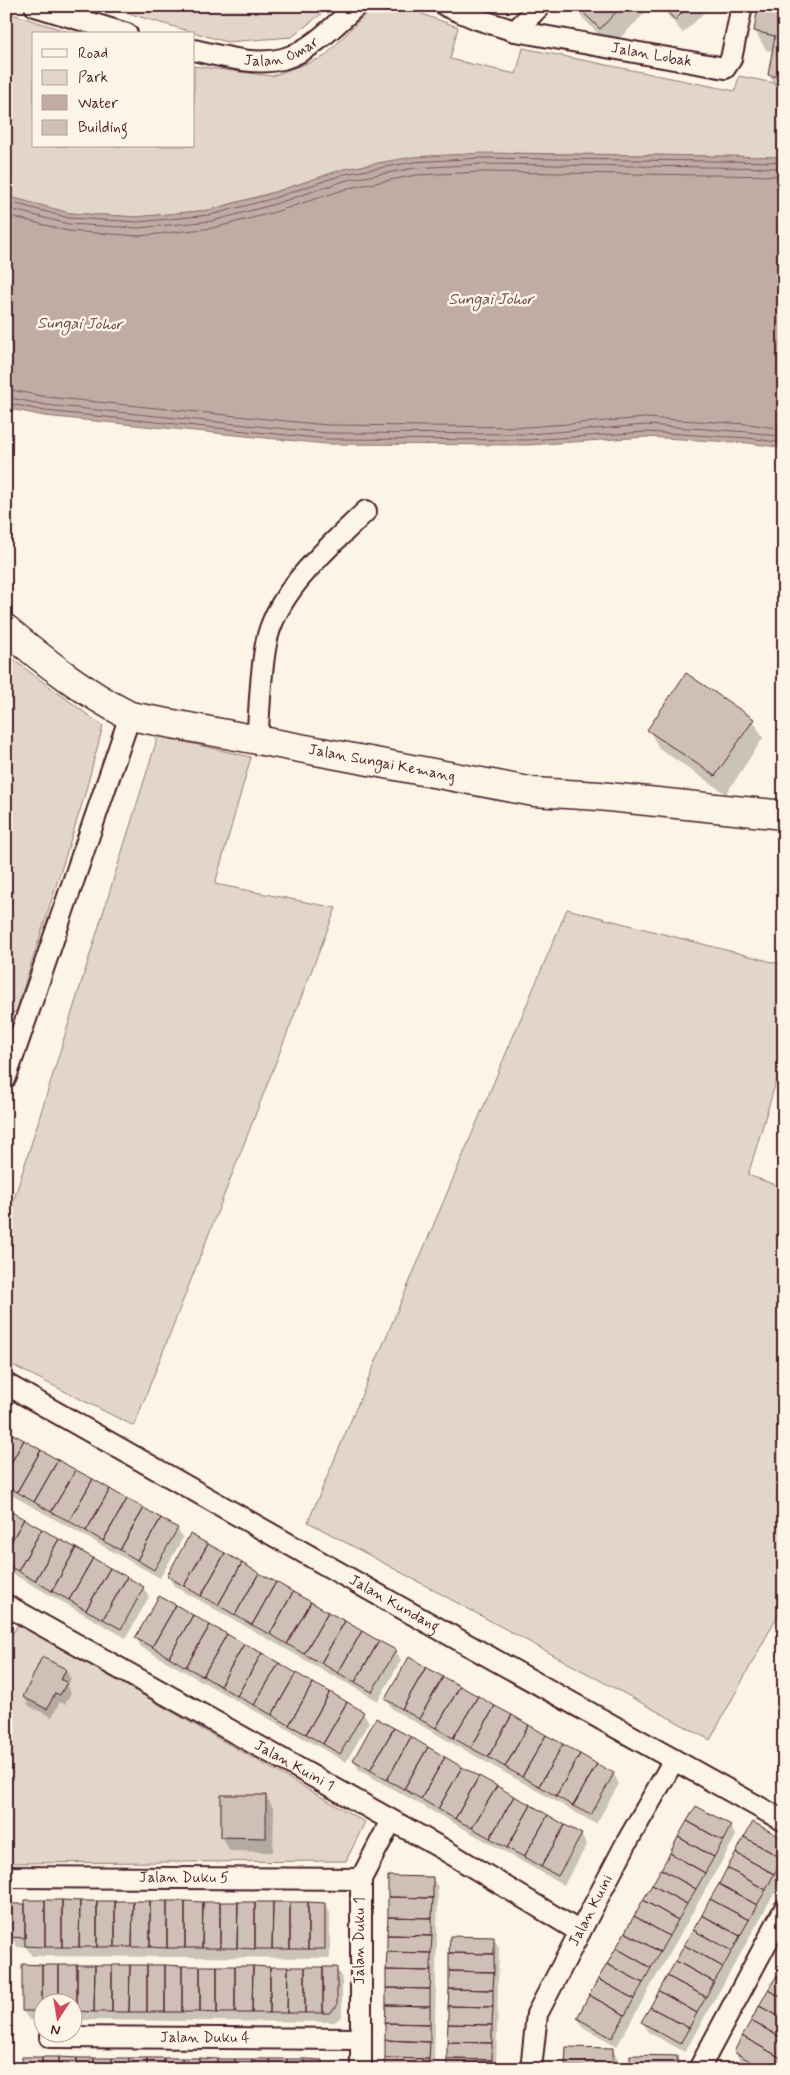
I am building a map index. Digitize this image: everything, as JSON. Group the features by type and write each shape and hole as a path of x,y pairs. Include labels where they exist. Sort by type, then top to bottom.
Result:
{"street":[{"path":"34,6 120,32"},
{"name":"Jalan Omar","path":"195,50 235,60 272,62 285,60 322,38 356,6"},
{"name":"Jalan Lobak","path":"446,6 477,19 515,31 725,68 731,59 742,6"},
{"path":"515,31 540,6"},
{"path":"257,740 266,643 276,613 308,567 366,511"},
{"name":"Jalan Sungai Kemang","path":"6,629 97,699 130,716 534,792 599,796 784,815"},
{"path":"6,1077 130,716"},
{"name":"Jalan Kundang","path":"6,1384 784,1821"},
{"name":"Jalan Kuini 1","path":"8,1612 443,1849 580,1932"},
{"name":"Jalan Kuini","path":"532,2069 537,2014 627,1842 674,1760"},
{"name":"Jalan Duku 1","path":"360,2069 361,1879 392,1821"},
{"name":"Jalan Duku 5","path":"6,1878 361,1879"},
{"path":"699,2069 784,1910"},
{"name":"Jalan Duku 4","path":"82,2037 360,2039"}],"green space":[{"path":"102,6 331,6 292,37 227,42"},
{"path":"373,6 414,6 422,14 458,27 450,59 516,74 523,48 735,91 739,76 784,85 784,157 513,153 413,157 344,169 281,190 209,210 137,217 70,213 6,196 6,12 69,32 32,32 32,148 195,148 195,66 272,76 324,57"},
{"path":"6,650 19,664 103,726 83,801 16,1012 6,1014"},
{"path":"158,736 251,757 215,884 336,908 134,1426 6,1362 6,1225"},
{"path":"567,909 784,965 784,1055 748,1175 784,1188 784,1604 710,1740 308,1522"},
{"path":"18,1624 365,1822 346,1861 6,1863 6,1646"}],"water":[{"name":"Sungai Johor","path":"482,153 784,157 784,448 748,443 646,437 529,445 326,444 44,416 6,408 6,196 70,213 137,217 209,210 269,194 344,169 413,157"}],"building":[{"path":"577,6 622,6 600,29"},
{"path":"662,6 689,6 675,20"},
{"path":"758,6 784,6 784,78 768,75 775,36 754,31"},
{"path":"686,673 754,719 715,776 647,730"},
{"path":"6,1432 24,1440 6,1472"},
{"path":"24,1440 41,1450 17,1492 6,1486 6,1472"},
{"path":"41,1450 58,1460 34,1502 17,1492"},
{"path":"58,1460 76,1470 51,1512 34,1502"},
{"path":"76,1470 93,1479 69,1521 51,1512"},
{"path":"93,1479 110,1489 86,1531 69,1521"},
{"path":"110,1489 127,1499 103,1541 86,1531"},
{"path":"127,1499 144,1508 120,1550 103,1541"},
{"path":"144,1508 161,1518 137,1560 120,1550"},
{"path":"8,1510 24,1519 6,1551 6,1512"},
{"path":"161,1518 178,1528 154,1570 137,1560"},
{"path":"24,1519 42,1529 18,1571 6,1565 6,1551"},
{"path":"42,1529 59,1539 35,1581 18,1571"},
{"path":"190,1534 208,1544 184,1586 167,1576"},
{"path":"59,1539 76,1548 52,1591 35,1581"},
{"path":"208,1544 225,1553 201,1596 184,1586"},
{"path":"76,1548 93,1558 69,1600 52,1591"},
{"path":"225,1553 242,1563 218,1605 201,1596"},
{"path":"93,1558 110,1568 86,1610 69,1600"},
{"path":"242,1563 259,1573 235,1615 218,1605"},
{"path":"110,1568 127,1577 103,1619 86,1610"},
{"path":"259,1573 276,1582 252,1625 235,1615"},
{"path":"127,1577 144,1587 121,1629 103,1619"},
{"path":"276,1582 293,1592 270,1634 252,1625"},
{"path":"293,1592 311,1602 287,1644 270,1634"},
{"path":"159,1596 176,1605 152,1647 135,1638"},
{"path":"311,1602 328,1612 304,1654 287,1644"},
{"path":"176,1605 193,1615 169,1657 152,1647"},
{"path":"328,1612 345,1621 321,1663 304,1654"},
{"path":"193,1615 210,1625 186,1667 169,1657"},
{"path":"345,1621 362,1631 338,1673 321,1663"},
{"path":"210,1625 227,1634 203,1676 186,1667"},
{"path":"362,1631 379,1641 355,1682 338,1673"},
{"path":"227,1634 244,1644 220,1686 203,1676"},
{"path":"379,1641 396,1650 372,1692 355,1682"},
{"path":"244,1644 262,1653 237,1696 220,1686"},
{"path":"262,1653 279,1663 254,1705 237,1696"},
{"path":"42,1657 66,1669 61,1680 67,1682 60,1695 55,1693 47,1709 23,1697"},
{"path":"409,1657 426,1667 402,1709 385,1699"},
{"path":"279,1663 296,1673 272,1715 254,1705"},
{"path":"426,1667 443,1677 419,1719 402,1709"},
{"path":"296,1673 313,1683 289,1725 272,1715"},
{"path":"443,1677 460,1686 436,1728 419,1719"},
{"path":"313,1683 330,1692 306,1734 289,1725"},
{"path":"460,1686 478,1696 453,1738 436,1728"},
{"path":"330,1692 347,1702 323,1744 306,1734"},
{"path":"478,1696 495,1706 471,1748 453,1738"},
{"path":"347,1702 364,1712 340,1754 323,1744"},
{"path":"495,1706 512,1715 488,1757 471,1748"},
{"path":"512,1715 529,1725 505,1767 488,1757"},
{"path":"376,1718 394,1728 370,1770 353,1760"},
{"path":"529,1725 546,1735 522,1777 505,1767"},
{"path":"394,1728 411,1737 387,1780 370,1770"},
{"path":"546,1735 563,1744 539,1786 522,1777"},
{"path":"411,1737 428,1747 404,1789 387,1780"},
{"path":"563,1744 580,1754 556,1796 539,1786"},
{"path":"428,1747 445,1757 421,1799 404,1789"},
{"path":"580,1754 597,1764 573,1806 556,1796"},
{"path":"445,1757 462,1767 438,1809 421,1799"},
{"path":"597,1764 614,1773 591,1815 573,1806"},
{"path":"462,1767 479,1776 455,1819 438,1809"},
{"path":"479,1776 497,1786 472,1828 455,1819"},
{"path":"497,1786 514,1796 490,1838 472,1828"},
{"path":"221,1795 266,1795 266,1838 221,1837"},
{"path":"514,1796 531,1805 507,1848 490,1838"},
{"path":"531,1805 548,1815 524,1857 507,1848"},
{"path":"696,1806 731,1825 723,1841 687,1821"},
{"path":"548,1815 565,1825 541,1867 524,1857"},
{"path":"687,1821 723,1841 714,1857 678,1837"},
{"path":"753,1822 784,1839 783,1859 744,1837"},
{"path":"565,1825 582,1834 558,1876 541,1867"},
{"path":"678,1837 714,1857 705,1873 670,1853"},
{"path":"744,1837 783,1859 774,1874 736,1853"},
{"path":"670,1853 705,1873 696,1889 661,1869"},
{"path":"736,1853 774,1874 766,1890 727,1868"},
{"path":"727,1868 766,1890 757,1905 719,1884"},
{"path":"661,1869 696,1889 687,1904 652,1885"},
{"path":"388,1876 433,1877 433,1898 388,1897"},
{"path":"719,1884 757,1905 749,1920 710,1899"},
{"path":"652,1885 687,1904 678,1920 643,1900"},
{"path":"388,1897 433,1898 432,1918 388,1917"},
{"path":"710,1899 749,1920 740,1936 702,1915"},
{"path":"25,1900 45,1900 45,1947 25,1946"},
{"path":"45,1900 62,1900 62,1947 45,1947"},
{"path":"62,1900 80,1901 79,1947 62,1947"},
{"path":"643,1900 678,1920 669,1936 634,1916"},
{"path":"80,1901 97,1901 97,1947 79,1947"},
{"path":"97,1901 115,1901 115,1947 97,1947"},
{"path":"115,1901 133,1901 132,1947 115,1947"},
{"path":"133,1901 150,1901 150,1947 132,1947"},
{"path":"150,1901 167,1901 167,1948 150,1947"},
{"path":"167,1901 185,1901 185,1948 167,1948"},
{"path":"185,1901 203,1902 202,1948 185,1948"},
{"path":"203,1902 220,1902 220,1948 202,1948"},
{"path":"220,1902 238,1902 237,1948 220,1948"},
{"path":"238,1902 255,1902 255,1949 237,1948"},
{"path":"255,1902 273,1902 272,1949 255,1949"},
{"path":"273,1902 290,1902 290,1949 272,1949"},
{"path":"290,1902 308,1902 308,1949 290,1949"},
{"path":"308,1902 325,1903 325,1949 308,1949"},
{"path":"11,1904 25,1904 25,1938 10,1937"},
{"path":"702,1915 740,1936 732,1951 693,1930"},
{"path":"634,1916 669,1936 660,1952 625,1932"},
{"path":"388,1917 432,1918 432,1936 387,1935"},
{"path":"693,1930 732,1951 723,1967 684,1945"},
{"path":"625,1932 660,1952 651,1968 616,1948"},
{"path":"387,1935 432,1936 431,1953 387,1952"},
{"path":"450,1936 494,1937 494,1954 449,1953"},
{"path":"684,1945 723,1967 714,1982 676,1961"},
{"path":"616,1948 651,1968 643,1983 607,1964"},
{"path":"387,1952 431,1953 431,1971 386,1970"},
{"path":"449,1953 494,1954 494,1972 449,1971"},
{"path":"676,1961 714,1982 706,1997 667,1976"},
{"path":"22,1964 42,1965 42,1992 32,1992 32,2011 22,2011"},
{"path":"607,1964 643,1983 634,1999 598,1979"},
{"path":"42,1965 59,1965 59,1992 42,1992"},
{"path":"59,1965 77,1965 77,1992 59,1992"},
{"path":"77,1965 95,1965 94,2012 82,2011 82,1992 77,1992"},
{"path":"95,1965 112,1965 112,2012 94,2012"},
{"path":"112,1965 130,1965 129,2012 112,2012"},
{"path":"130,1965 147,1965 147,2012 129,2012"},
{"path":"147,1965 165,1965 165,2012 147,2012"},
{"path":"165,1965 182,1966 182,2012 165,2012"},
{"path":"182,1966 200,1966 200,2012 182,2012"},
{"path":"200,1966 217,1966 217,2013 200,2012"},
{"path":"217,1966 235,1966 235,2013 217,2013"},
{"path":"235,1966 253,1966 252,2013 235,2013"},
{"path":"253,1966 270,1967 270,2013 252,2013"},
{"path":"270,1967 288,1967 287,2013 270,2013"},
{"path":"288,1967 305,1967 305,2013 287,2013"},
{"path":"305,1967 323,1967 323,2013 305,2013"},
{"path":"323,1967 337,1967 337,2006 329,2013 323,2013"},
{"path":"386,1970 431,1971 430,1989 386,1988"},
{"path":"449,1971 494,1972 493,1990 449,1989"},
{"path":"777,1975 784,1979 784,1999 768,1990"},
{"path":"667,1976 706,1997 697,2013 659,1991"},
{"path":"598,1979 634,1999 625,2015 589,1995"},
{"path":"386,1988 430,1989 430,2006 386,2005"},
{"path":"449,1989 493,1990 493,2007 448,2006"},
{"path":"768,1990 784,1999 784,2019 759,2006"},
{"path":"659,1991 697,2013 689,2028 650,2007"},
{"path":"589,1995 625,2015 612,2038 577,2018"},
{"path":"386,2005 430,2006 430,2024 385,2023"},
{"path":"448,2006 493,2007 492,2025 448,2024"},
{"path":"759,2006 784,2019 784,2039 751,2021"},
{"path":"650,2007 689,2028 680,2044 641,2022"},
{"path":"751,2021 784,2039 784,2052 781,2058 742,2036"},
{"path":"385,2023 430,2024 430,2042 385,2040"},
{"path":"448,2024 492,2025 492,2043 447,2042"},
{"path":"742,2036 781,2058 775,2069 764,2069 734,2052"},
{"path":"385,2040 430,2042 429,2059 385,2058"},
{"path":"447,2042 492,2043 492,2060 447,2059"},
{"path":"566,2047 613,2048 613,2067 565,2066"},
{"path":"630,2055 677,2056 677,2069 630,2069"},
{"path":"22,2057 42,2057 42,2069 22,2069"},
{"path":"42,2057 59,2057 59,2069 42,2069"},
{"path":"59,2057 77,2058 77,2069 59,2069"},
{"path":"77,2058 94,2058 94,2069 77,2069"},
{"path":"94,2058 112,2058 112,2069 94,2069"},
{"path":"112,2058 129,2058 129,2069 112,2069"},
{"path":"129,2058 147,2058 147,2069 129,2069"},
{"path":"147,2058 164,2058 164,2069 147,2069"},
{"path":"164,2058 182,2058 182,2069 164,2069"},
{"path":"182,2058 199,2058 199,2069 182,2069"},
{"path":"199,2058 217,2059 217,2069 199,2069"},
{"path":"385,2058 429,2059 429,2069 384,2069"},
{"path":"217,2059 235,2059 235,2069 217,2069"},
{"path":"235,2059 252,2059 252,2069 235,2069"},
{"path":"252,2059 270,2059 270,2069 252,2069"},
{"path":"270,2059 287,2059 287,2069 270,2069"},
{"path":"287,2059 305,2059 305,2069 287,2069"},
{"path":"305,2059 322,2060 322,2069 305,2069"},
{"path":"447,2059 492,2060 492,2069 447,2069"},
{"path":"565,2066 613,2067 612,2069 565,2069"}]}
